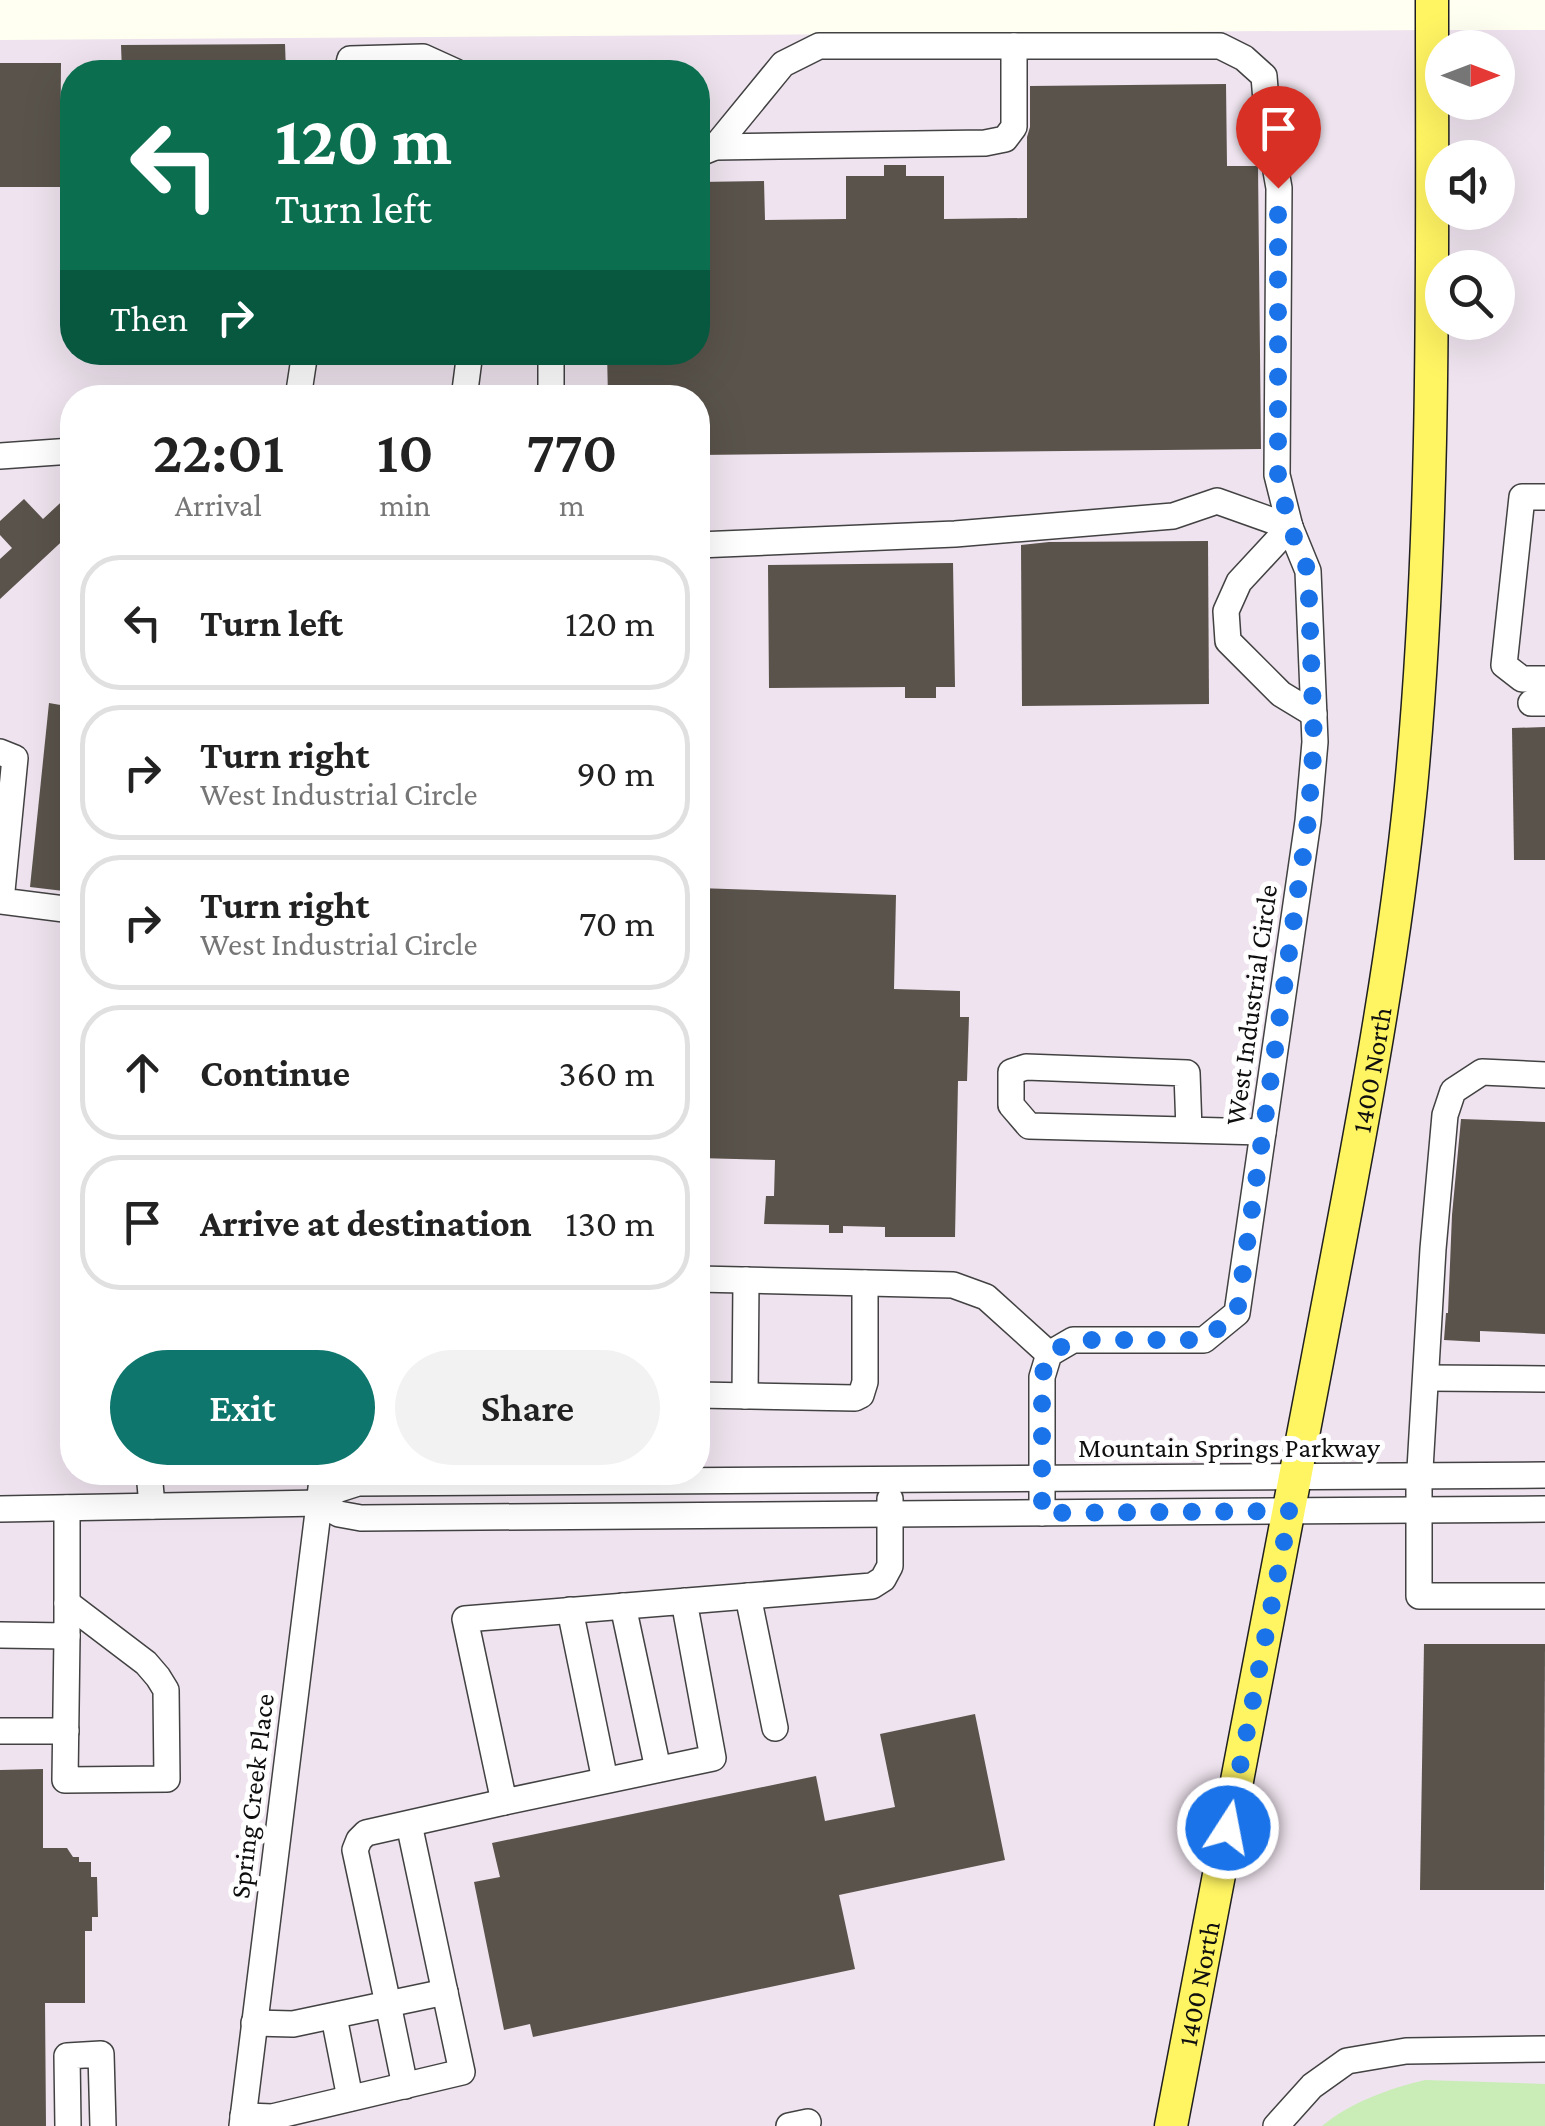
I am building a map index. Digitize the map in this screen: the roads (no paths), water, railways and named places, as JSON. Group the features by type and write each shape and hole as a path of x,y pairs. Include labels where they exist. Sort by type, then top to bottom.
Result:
{"main road":[{"name":"1400 North","path":"1171,2126 1379,1033 1397,912 1424,636 1432,452 1432,15"}],"street":[{"name":"West Industrial Circle","path":"710,146 784,64 820,46 1220,46 1244,58 1264,76 1278,188 1278,476 1290,527 1308,571 1314,742 1308,821 1237,1313 1204,1340 1073,1340 1049,1354"},
{"path":"710,150 985,143 1005,139 1014,127 1014,46"},
{"path":"350,60 430,60"},
{"path":"0,456 60,452"},
{"path":"1545,497 1522,497 1504,666 1522,679 1545,679"},
{"path":"710,544 955,534 1153,518 1173,516 1217,501 1290,527 1239,582 1226,610 1228,641 1281,694 1314,714"},
{"path":"0,752 15,758 1,901 60,908"},
{"path":"1189,1130 1188,1073 1026,1067 1011,1072 1011,1106 1029,1126 1263,1132"},
{"path":"1545,1075 1482,1072 1453,1091 1445,1115 1418,1510 1418,1596 1545,1596"},
{"path":"710,1279 953,1285 986,1297 1049,1354 1042,1376 1042,1513"},
{"path":"745,1396 746,1280"},
{"path":"710,1395 861,1395 865,1382 865,1283"},
{"path":"1427,1378 1545,1379"},
{"name":"Mountain Springs Parkway","path":"710,1480 1545,1475"},
{"path":"504,1802 465,1619 872,1586 890,1566 890,1479"},
{"path":"151,1485 152,1506"},
{"name":"Spring Creek Place","path":"242,2121 321,1485"},
{"name":"Mountain Springs Parkway","path":"319,1503 332,1491 352,1485"},
{"name":"Mountain Springs Parkway","path":"0,1509 319,1503 339,1514 362,1518 1545,1509"},
{"path":"67,1508 66,1780 167,1778 166,1690 146,1663 67,1603"},
{"path":"748,1596 775,1728"},
{"path":"405,2086 355,1850 359,1840 366,1833 713,1758 684,1601"},
{"path":"622,1606 658,1770"},
{"path":"570,1610 605,1780"},
{"path":"0,1635 67,1636"},
{"path":"0,1731 66,1731"},
{"path":"242,2121 462,2072 409,1824"},
{"path":"254,2023 293,2024 445,1992"},
{"path":"334,2017 350,2098"},
{"path":"1276,2126 1312,2086 1348,2061 1406,2051 1545,2048"},
{"path":"68,2126 67,2056 100,2054 103,2126"}]}
